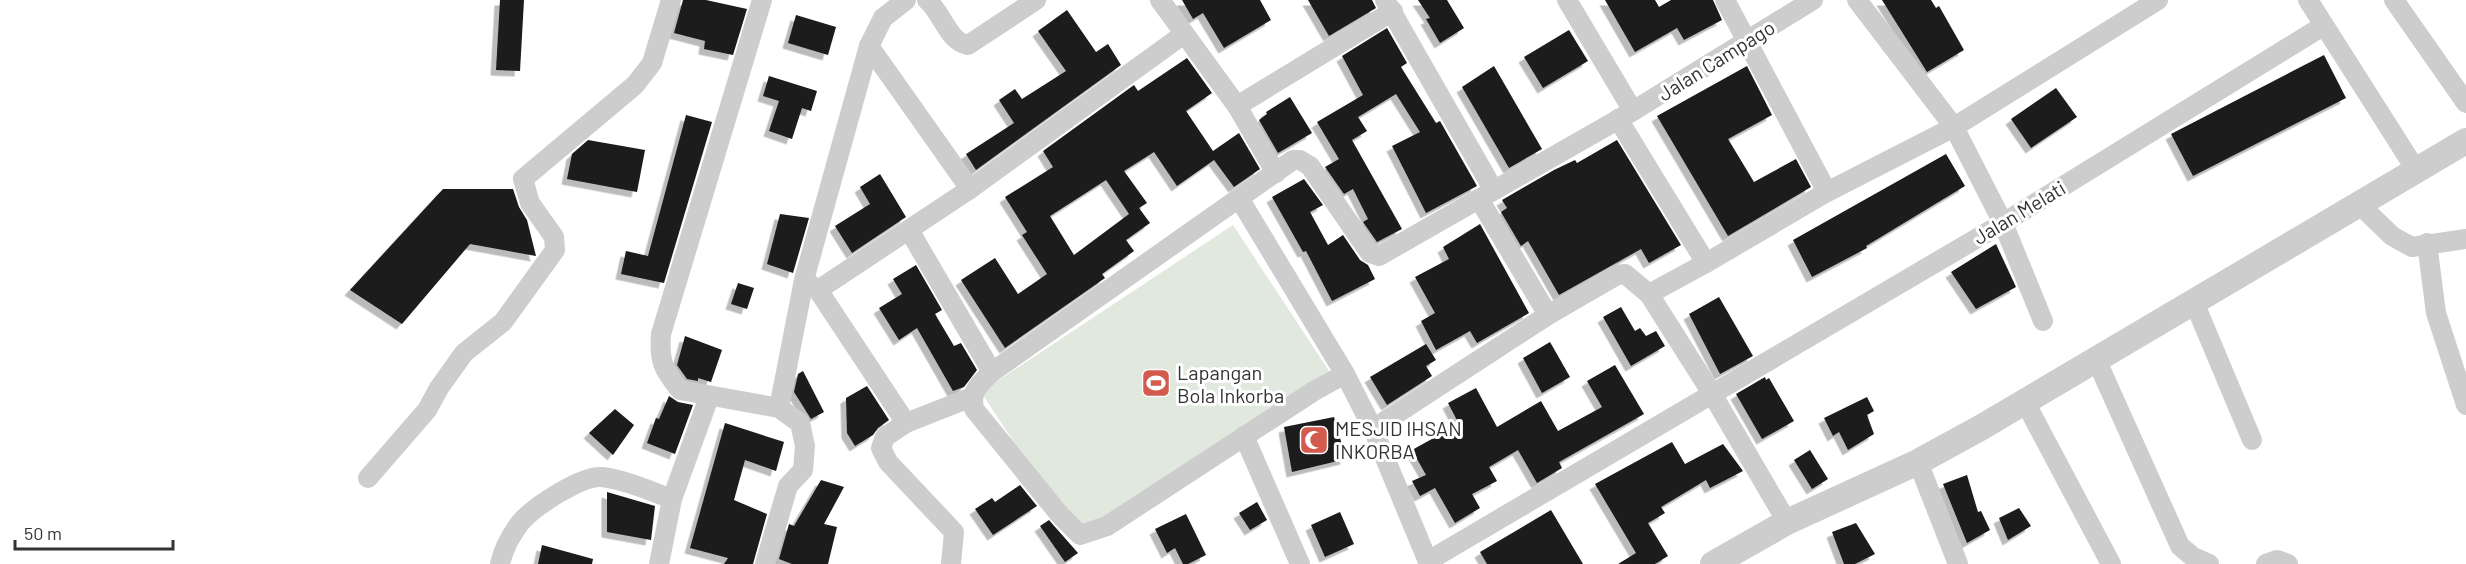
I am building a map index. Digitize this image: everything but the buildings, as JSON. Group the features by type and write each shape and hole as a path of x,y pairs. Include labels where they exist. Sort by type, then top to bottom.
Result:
{"street":[{"path":"368,478 427,410 438,388 464,353 502,322 548,262 555,250 554,237 530,203 523,179 635,85 652,63 671,0"},
{"path":"762,0 661,334 661,364 680,390 778,408 800,423 805,446 803,470 788,486 765,564"},
{"path":"778,408 811,285 869,46 883,18 906,0"},
{"path":"927,0 955,38 961,44 968,45 1036,0"},
{"path":"1160,0 1237,106 1276,173 992,372 974,390 972,397 974,409 1060,515 1080,535 1107,526 1314,391 1346,374"},
{"path":"1567,0 1706,263"},
{"path":"1725,0 1827,192"},
{"name":"Jalan Campago","path":"1276,173 1293,160 1300,160 1310,166 1374,256 1626,115 1813,0"},
{"path":"1857,0 1954,127 2003,223 2043,321"},
{"path":"1649,294 1827,192 1954,127 2158,0"},
{"path":"2308,0 2416,170"},
{"path":"2394,0 2466,104"},
{"path":"1237,106 1389,5 1548,315"},
{"name":"Jalan Melati","path":"1429,562 1712,392 2003,223 2323,26"},
{"path":"811,285 909,230 970,189 1184,34"},
{"path":"869,46 970,189"},
{"path":"1713,564 1787,522 1918,462 2025,402 2466,141"},
{"path":"1239,198 1346,374 1373,429 1429,562"},
{"path":"2360,204 2392,236 2412,247 2466,239"},
{"path":"909,230 992,372"},
{"path":"2427,243 2436,313 2466,405"},
{"path":"1373,429 1548,315 1617,275 1625,274 1649,294 1712,392 1787,522"},
{"path":"811,285 906,423"},
{"path":"2193,302 2252,440"},
{"path":"2096,360 2180,546 2193,557 2209,564"},
{"path":"659,564 672,499 709,397"},
{"path":"951,564 954,532 888,462 881,448 885,437 906,423 972,397"},
{"path":"2025,402 2111,564"},
{"path":"1244,436 1300,564"},
{"path":"1918,462 1958,564"},
{"path":"500,564 509,541 521,522 559,493 588,477 621,482 672,499"},
{"path":"2266,564 2277,560 2288,564"}],"shaded area":[{"name":"Lapangan Bola Inkorba","path":"1233,225 1331,374 1079,541 981,392"}],"place":[{"name":"Lapangan Bola Inkorba","path":"1156,383"},
{"name":"MESJID IHSAN INKORBA","path":"1314,440"}]}
